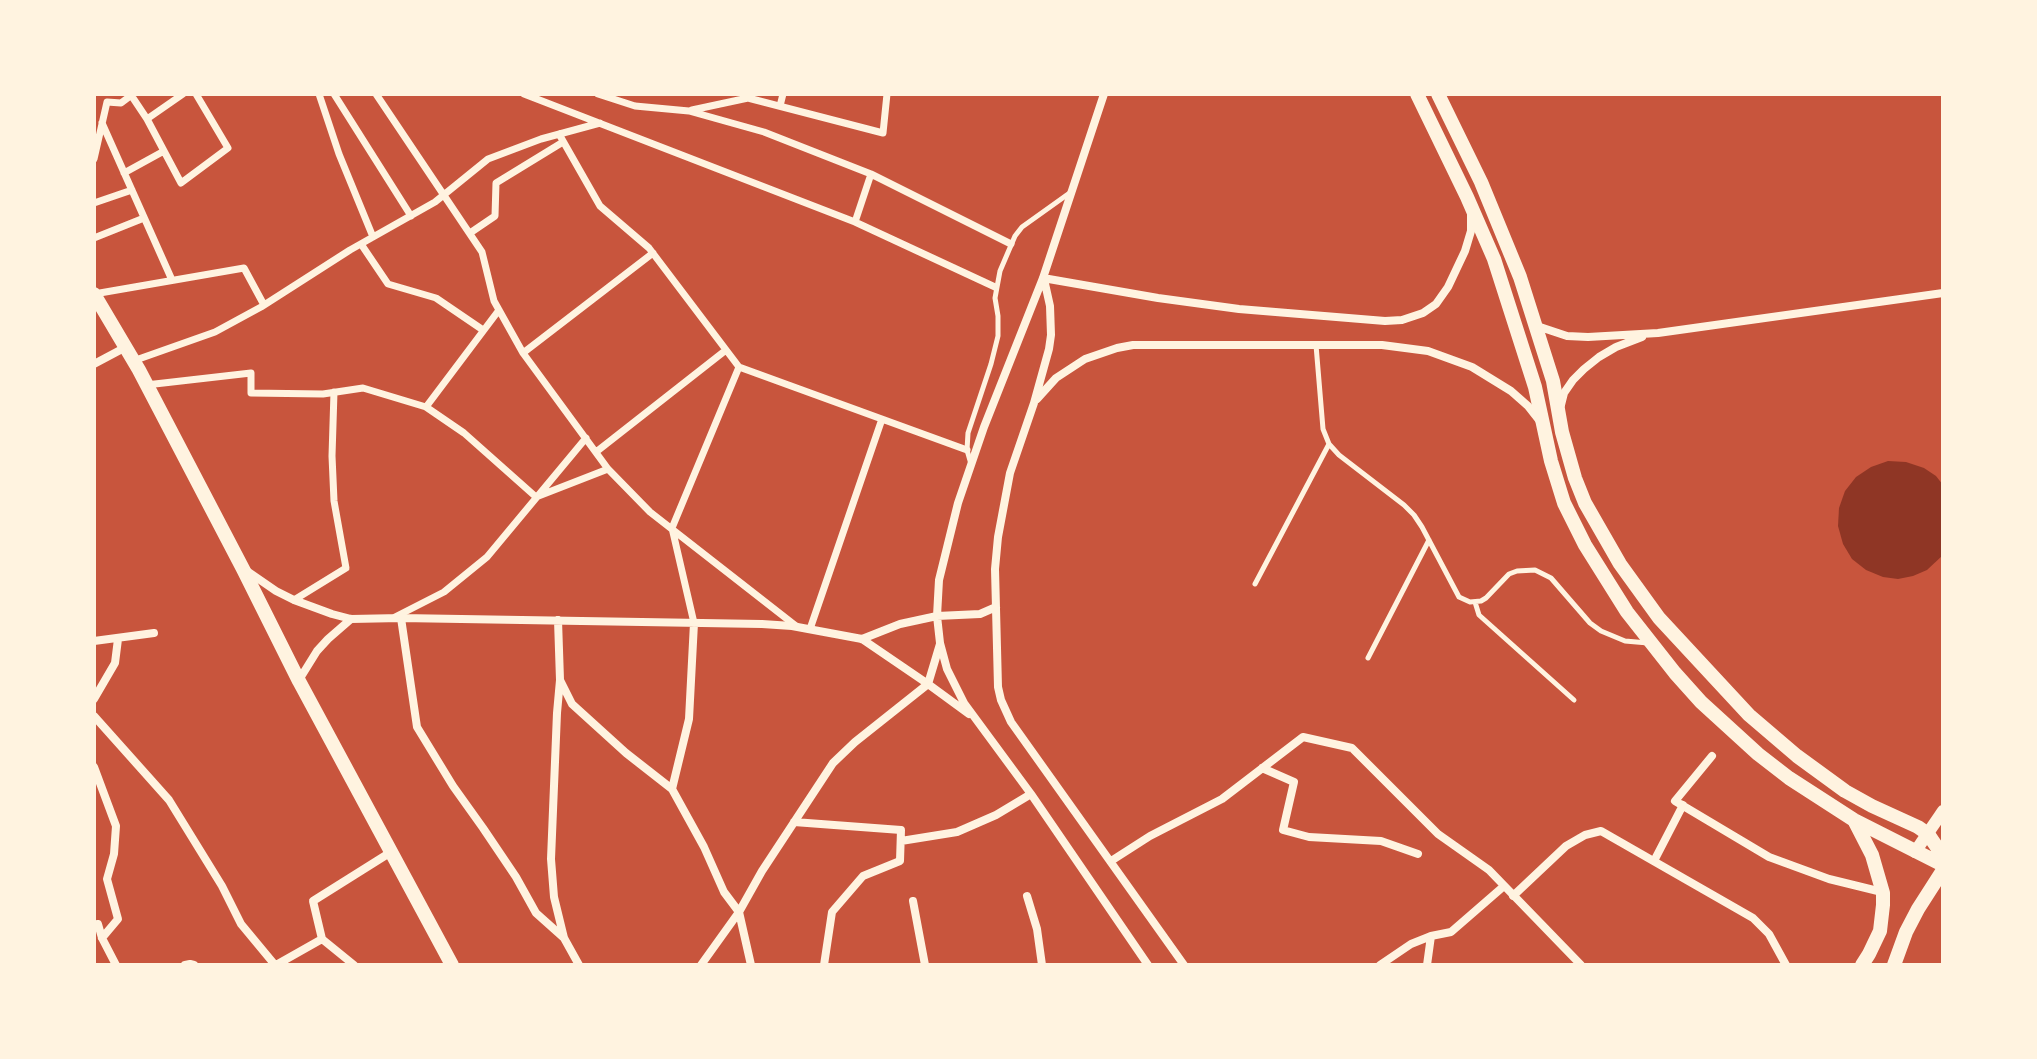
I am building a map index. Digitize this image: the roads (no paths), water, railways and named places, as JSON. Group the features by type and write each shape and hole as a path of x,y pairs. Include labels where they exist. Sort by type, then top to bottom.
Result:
{"main road":[{"path":"1417,94 1494,259 1535,387 1556,482 1573,525 1605,579 1650,643 1701,702 1758,754 1854,820 1943,868 1912,920 1894,965"},
{"path":"1438,94 1496,216 1536,326 1553,381 1575,478 1591,514 1620,564 1680,642 1749,715 1845,791 1928,834 1943,856"},
{"path":"94,294 146,385 299,681 452,965"},
{"path":"1854,820 1872,855 1883,893 1880,931 1862,965"}],"street":[{"path":"147,119 183,94"},
{"path":"94,159 107,102 121,103 132,95 181,183 228,148 196,94"},
{"path":"319,94 339,154 373,237"},
{"path":"334,94 411,216"},
{"path":"376,94 482,252 494,301 523,353 608,469 650,512 798,627"},
{"path":"524,94 855,222 995,287"},
{"path":"598,94 635,106 689,111 764,132 871,174 1011,244"},
{"path":"780,106 783,94"},
{"path":"689,111 748,98 883,133 887,94"},
{"path":"1104,94 1043,278 971,464 939,580 937,616 947,669 964,703 1031,794 1148,965"},
{"path":"94,112 104,114"},
{"path":"102,123 172,280"},
{"path":"470,233 495,216 496,183 561,138 600,123"},
{"path":"94,364 215,332 411,216 445,194 488,159 541,139 561,138"},
{"path":"561,138 600,206 653,253 739,367 967,450"},
{"path":"124,173 164,151"},
{"path":"855,222 871,174"},
{"path":"94,203 132,190"},
{"path":"1043,278 1198,304 1370,320 1402,320 1423,313 1436,304 1458,270 1471,231 1467,197"},
{"path":"94,238 144,218"},
{"path":"361,244 388,284 436,298 483,330"},
{"path":"523,353 653,253"},
{"path":"94,294 244,268 264,305"},
{"path":"1043,278 1050,306 1051,335 1003,505 995,569 998,687 1011,722 1184,965"},
{"path":"1536,326 1567,336 1658,333 1943,293"},
{"path":"426,407 499,310"},
{"path":"1559,413 1564,393 1584,369 1616,347 1658,333"},
{"path":"1034,403 1070,368 1100,352 1117,348 1150,344 1405,347 1472,367 1511,391 1539,419 1546,436"},
{"path":"596,452 726,350"},
{"path":"672,789 689,719 694,623 672,528 739,367"},
{"path":"146,385 251,373 251,393 323,394 363,388 426,407 464,433 536,497"},
{"path":"294,600 346,568 334,501 334,392"},
{"path":"810,629 882,419"},
{"path":"397,618 444,592 487,557 586,438"},
{"path":"536,497 608,469"},
{"path":"243,569 294,600 351,619 762,624 862,639 976,720"},
{"path":"862,639 900,624 937,616 980,614 996,607"},
{"path":"397,618 417,727 453,786 516,877 536,913 564,938"},
{"path":"299,681 317,651 351,619"},
{"path":"558,620 560,680 551,859 554,897 564,938 579,965"},
{"path":"94,641 154,633"},
{"path":"94,699 115,663 118,639"},
{"path":"701,965 739,912 762,871 833,763 928,684 940,643"},
{"path":"560,680 572,704 672,789 704,847 724,892 739,912 751,965"},
{"path":"94,716 169,800 222,886 241,924 275,965 322,939"},
{"path":"1111,861 1150,836 1222,799 1303,737 1352,748 1438,834 1489,870 1581,965"},
{"path":"1712,756 1675,801 1769,857 1829,879 1883,893"},
{"path":"94,767 116,826 114,854 107,879 118,919 102,938"},
{"path":"1262,768 1294,782 1283,830 1309,837 1381,841 1418,854"},
{"path":"901,841 957,832 996,815 1031,794"},
{"path":"1654,861 1683,805"},
{"path":"1915,852 1943,811"},
{"path":"794,822 901,830 900,861 863,876 832,912 824,965"},
{"path":"1513,896 1566,846 1585,835 1601,831 1753,918 1769,934 1786,965"},
{"path":"354,965 322,939 313,901 391,852"},
{"path":"1380,965 1411,944 1451,932 1504,886"},
{"path":"1027,896 1037,929 1042,965"},
{"path":"913,901 925,965"},
{"path":"94,925 98,924 116,965"},
{"path":"1427,965 1431,936"},
{"path":"185,965 194,965"}],"lane":[{"path":"971,464 967,450 968,433 998,336 995,287 1000,271 1022,227 1072,191"},
{"path":"1316,345 1323,429 1329,444 1414,515 1456,593 1464,600 1475,602 1486,598 1509,574 1535,570 1551,578 1590,623 1601,631 1625,641 1650,643"},
{"path":"1255,584 1329,444"},
{"path":"1368,658 1429,540"},
{"path":"1475,602 1483,618 1574,700"}]}
